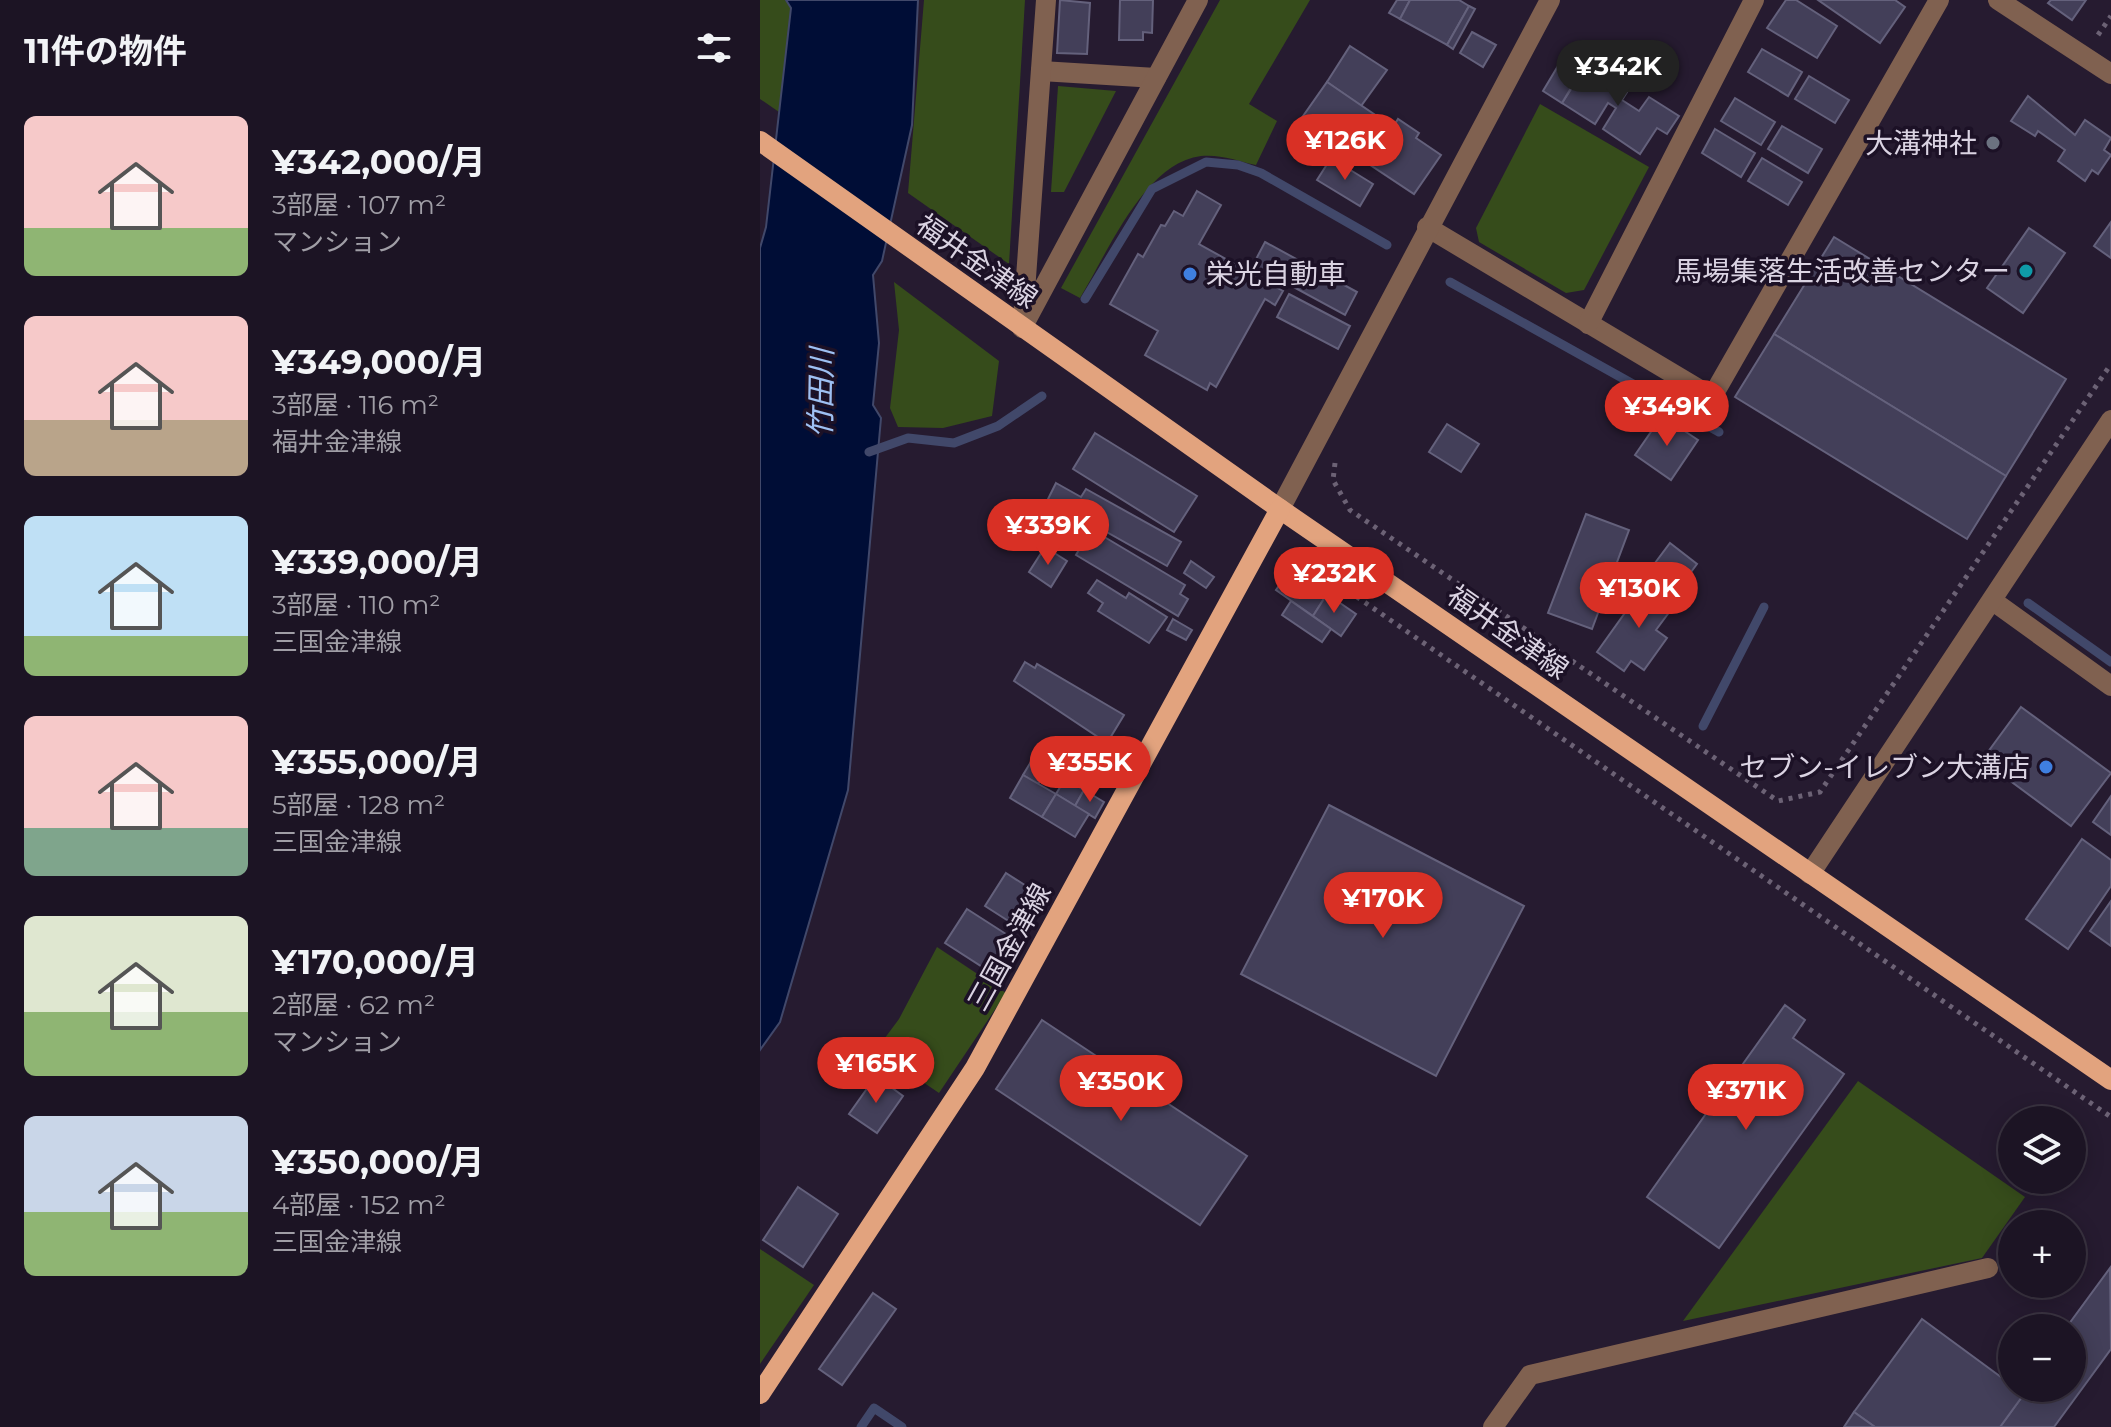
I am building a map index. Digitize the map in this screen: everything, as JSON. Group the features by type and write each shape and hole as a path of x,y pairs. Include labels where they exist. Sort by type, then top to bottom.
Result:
{"main road":[{"name":"福井金津線","path":"760,141 1280,509 2111,1080"},
{"name":"三国金津線","path":"760,1394 975,1068 1280,509"}],"street":[{"path":"1014,322 1046,0"},
{"path":"1014,322 1198,0"},
{"path":"1280,509 1550,0"},
{"path":"1588,324 1754,0"},
{"path":"1427,227 1712,397 1939,0"},
{"path":"1998,0 2025,7 2111,74"},
{"path":"1041,71 1156,78"},
{"path":"1810,874 2111,420"},
{"path":"1993,601 2111,686"},
{"path":"1493,1427 1530,1375 1988,1268"}],"path":[{"path":"1336,457 1333,480 1350,510 1778,801 1820,792 2111,364"},
{"path":"1299,557 2111,1117"}],"green space":[{"path":"760,0 786,0 791,8 779,112 760,99"},
{"path":"924,0 1025,0 1009,264 908,193"},
{"path":"1220,0 1310,0 1249,104 1277,121 1256,165 1222,157 1201,156 1181,162 1162,175 1129,213 1080,298 1061,288"},
{"path":"1058,86 1116,91 1064,192 1051,192"},
{"path":"1540,104 1649,167 1584,290 1566,293 1479,242 1476,228"},
{"path":"894,282 999,361 992,416 943,428 898,427 890,408 899,330"},
{"path":"937,947 1006,993 939,1093 876,1050 899,1019"},
{"path":"1858,1081 1998,1178 1998,1194 2021,1194 2025,1197 2016,1210 1998,1210 1998,1235 1982,1258 1683,1321"},
{"path":"760,1249 814,1285 760,1364"}],"water":[{"name":"竹田川","path":"786,0 918,0 912,125 882,261 873,275 879,343 873,405 881,418 848,790 780,1022 760,1050 760,248 766,227 791,8"}],"building":[{"path":"1060,0 1090,3 1087,54 1057,53"},
{"path":"1120,0 1153,0 1152,33 1143,32 1143,40 1119,40"},
{"path":"1397,0 1410,0 1400,19 1389,13"},
{"path":"1410,0 1459,0 1469,6 1447,45 1400,19"},
{"path":"1786,0 1796,0 1837,26 1817,58 1767,28"},
{"path":"1818,0 1895,0 1905,7 1880,43"},
{"path":"2051,0 2086,0 2072,20 2048,3"},
{"path":"1469,6 1475,9 1453,49 1447,45"},
{"path":"1472,32 1496,45 1483,67 1460,53"},
{"path":"1350,46 1387,70 1361,106 1327,82"},
{"path":"1762,49 1802,72 1788,96 1748,72"},
{"path":"1590,60 1631,86 1622,100 1639,111 1649,97 1679,116 1667,134 1657,128 1640,154 1603,129 1616,108 1608,103 1595,124 1562,103"},
{"path":"1561,61 1580,73 1562,103 1543,91"},
{"path":"1809,76 1849,100 1835,123 1795,99"},
{"path":"1327,82 1393,127 1398,119 1419,133 1416,138 1441,155 1414,194 1301,119"},
{"path":"2028,96 2075,135 2085,120 2111,138 2104,150 2111,155 2098,174 2092,170 2085,181 2058,161 2065,150 2038,131 2035,136 2011,121"},
{"path":"1735,98 1775,122 1761,145 1721,121"},
{"path":"1782,126 1822,149 1808,173 1768,149"},
{"path":"1715,129 1755,153 1741,177 1702,153"},
{"path":"1331,158 1373,184 1360,206 1317,180"},
{"path":"1762,158 1802,182 1788,205 1748,181"},
{"name":"栄光自動車","path":"1197,191 1221,205 1199,244 1283,291 1275,305 1265,299 1216,387 1210,383 1207,390 1145,355 1158,331 1110,304 1138,254 1143,257 1161,225 1165,226 1174,211 1183,216"},
{"path":"2111,222 2111,258 2094,246"},
{"name":"馬場集落生活改善センター","path":"2029,228 2065,253 2023,313 1987,288"},
{"path":"1834,237 2066,379 2006,476 1774,334"},
{"path":"1265,242 1357,292 1345,315 1253,265"},
{"path":"1289,294 1350,326 1338,349 1277,317"},
{"path":"1774,334 2006,476 1967,539 1735,397"},
{"path":"1662,416 1698,440 1671,480 1635,455"},
{"path":"1447,424 1479,444 1461,472 1429,452"},
{"path":"1095,433 1197,496 1174,532 1073,469"},
{"path":"1056,483 1081,497 1086,489 1181,542 1167,566 1048,499"},
{"path":"1042,505 1063,518 1049,541 1028,528"},
{"path":"1586,514 1629,530 1592,629 1548,613"},
{"path":"1091,529 1185,585 1180,594 1188,599 1178,616 1076,555"},
{"path":"1670,543 1697,564 1676,592 1649,571"},
{"path":"1045,547 1067,561 1051,587 1029,572"},
{"path":"1191,561 1214,577 1206,588 1184,573"},
{"path":"1291,569 1327,594 1313,616 1276,590"},
{"path":"1097,580 1126,598 1129,593 1167,617 1149,643 1098,611 1103,603 1088,593"},
{"path":"1647,582 1676,603 1656,630 1667,638 1644,670 1631,661 1624,671 1597,652"},
{"path":"1327,594 1356,614 1341,636 1313,616"},
{"path":"1291,601 1331,629 1322,642 1282,615"},
{"path":"1173,619 1192,630 1186,640 1167,630"},
{"path":"1025,662 1035,668 1037,664 1124,715 1107,743 1014,681"},
{"name":"セブン-イレブン大溝店","path":"2021,707 2111,773 2071,826 1982,760"},
{"path":"1032,760 1048,770 1038,784 1023,775"},
{"path":"1023,775 1056,794 1042,817 1010,798"},
{"path":"1065,779 1084,790 1075,806 1056,794"},
{"path":"1084,790 1104,802 1095,818 1075,806"},
{"path":"1056,794 1089,814 1075,837 1042,817"},
{"path":"2111,796 2111,835 2093,822"},
{"path":"1329,805 1524,906 1436,1076 1241,974"},
{"path":"2082,839 2111,860 2111,886 2068,949 2026,919"},
{"path":"1006,873 1045,898 1024,931 985,906"},
{"path":"2111,901 2111,946 2090,931"},
{"path":"967,909 1009,936 1006,941 1014,946 1004,962 992,955 984,968 945,943"},
{"path":"1785,1005 1805,1020 1793,1038 1844,1074 1719,1248 1647,1197 1715,1101 1707,1095 1721,1076 1730,1082"},
{"path":"1042,1020 1247,1156 1200,1225 996,1089"},
{"path":"876,1076 903,1096 877,1133 849,1114"},
{"path":"798,1187 838,1214 803,1267 763,1240"},
{"path":"2110,1268 2111,1349 2086,1383 2086,1314 2076,1314"},
{"path":"873,1293 896,1309 842,1385 819,1369"},
{"path":"1922,1319 1998,1375 1998,1402 2018,1402 2000,1427 1875,1427 1854,1412"},
{"path":"2018,1402 2072,1402 2054,1427 2000,1427"},
{"path":"1854,1412 1875,1427 1844,1427"}],"waterway":[{"path":"1085,299 1152,189 1206,162 1238,165 1261,173 1387,245"},
{"path":"1450,282 1719,432"},
{"path":"869,452 908,438 954,443 998,426 1042,396"},
{"path":"2028,603 2111,662"},
{"path":"1703,726 1764,607"},
{"path":"861,1427 874,1408 902,1427"}],"place":[{"name":"大溝神社","path":"1993,143"},
{"name":"馬場集落生活改善センター","path":"2026,271"},
{"name":"栄光自動車","path":"1190,274"},
{"name":"セブン-イレブン大溝店","path":"2046,767"}]}
